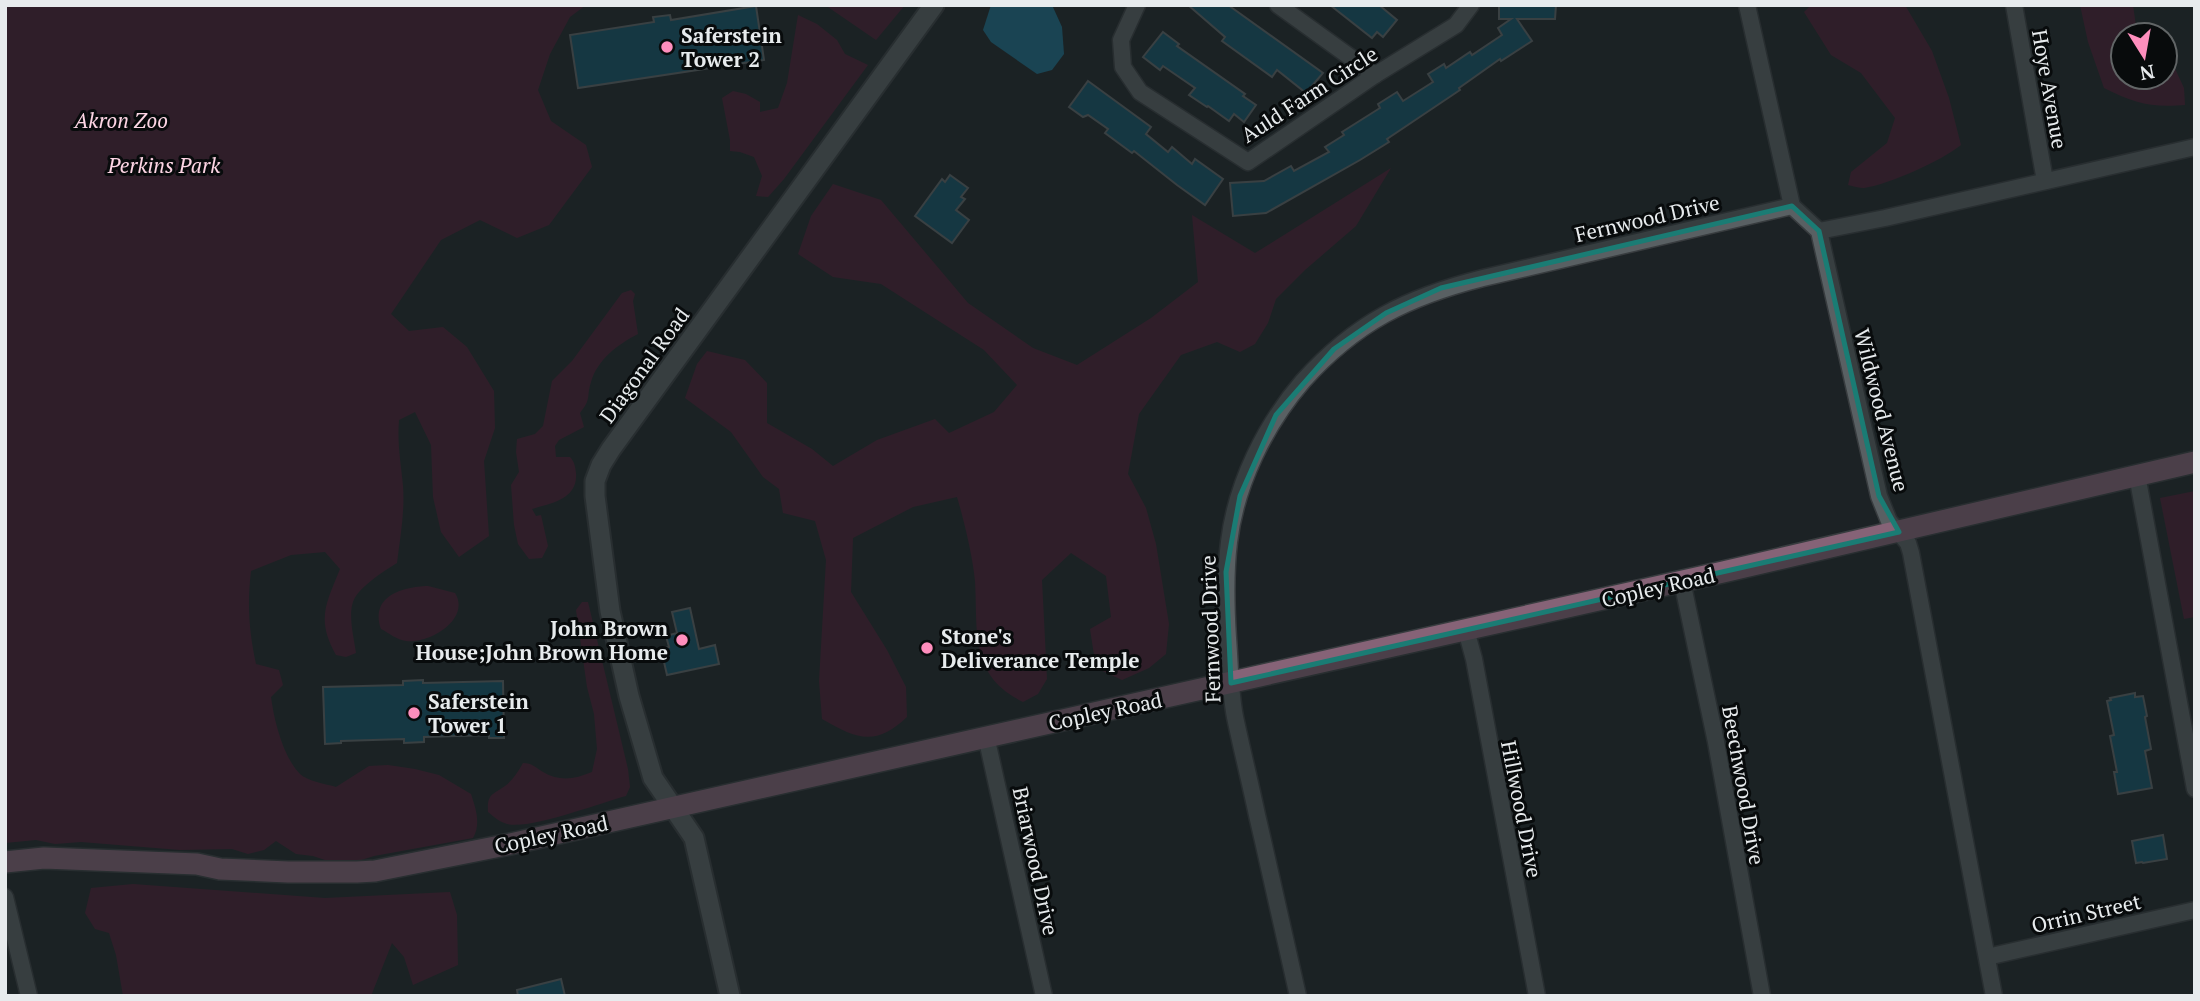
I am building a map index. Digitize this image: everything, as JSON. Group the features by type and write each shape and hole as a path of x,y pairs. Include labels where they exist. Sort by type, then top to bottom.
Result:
{"main road":[{"name":"Copley Road","path":"5,862 44,858 197,864 220,869 289,872 375,871 510,844 986,736 1231,684 2195,462"}],"street":[{"name":"Diagonal Road","path":"730,996 694,838 653,778 629,696 610,611 594,496 595,481 611,449 934,5"},
{"name":"Auld Farm Circle","path":"1137,5 1121,40 1122,67 1140,92 1248,162 1375,75 1456,25 1471,5"},
{"path":"1278,5 1375,75"},
{"path":"1748,5 1792,206 1819,231 2195,147"},
{"name":"Hoye Avenue","path":"2014,5 2045,181"},
{"name":"Fernwood Drive","path":"1298,996 1235,714 1226,572 1231,527 1240,496 1258,448 1276,415 1288,398 1334,349 1386,313 1441,288 1792,206"},
{"name":"Wildwood Avenue","path":"1819,231 1879,496 1889,521 1908,543 1911,553 1994,996"},
{"path":"2137,475 2195,789"},
{"name":"Beechwood Drive","path":"1682,581 1762,996"},
{"name":"Hillwood Drive","path":"1466,630 1474,659 1537,996"},
{"name":"Briarwood Drive","path":"986,736 1044,996"},
{"path":"5,897 29,996"},
{"name":"Orrin Street","path":"1987,957 2195,910"}],"highlighted area":[{"path":"1792,206 1819,231 1879,496 1899,532 1231,683 1226,572 1240,496 1276,415 1334,349 1386,313 1441,288"}],"green space":[{"path":"5,5 586,5 570,17 550,54 538,90 551,121 586,145 592,167 549,225 517,238 480,220 441,240 391,314 409,331 443,327 467,347 494,391 495,428 484,461 489,536 459,557 441,532 433,497 431,445 415,412 399,420 403,505 397,563 369,582 353,602 352,624 356,653 346,657 336,655 326,631 327,602 340,569 325,552 291,555 251,571 249,618 256,664 279,670 283,685 271,697 280,738 294,767 303,776 336,787 369,766 388,765 439,775 471,794 477,822 473,838 355,862 334,863 296,854 276,841 264,850 248,854 232,849 180,850 81,842 55,844 36,840 5,843"},
{"path":"825,5 905,5 876,40"},
{"path":"1811,5 1905,5 1932,51 1949,98 1961,145 1928,165 1887,182 1864,188 1848,185 1851,172 1887,143 1895,118 1861,73 1831,55 1804,12"},
{"path":"2080,5 2133,5 2135,21 2109,21 2109,90 2104,88 2088,42"},
{"path":"798,15 817,24 837,40 845,54 868,65 784,179 768,197 756,196 762,176 754,157 730,151 722,98 733,91 746,94 760,102 760,112 778,108 787,83"},
{"path":"2179,77 2184,88 2185,105 2162,106 2111,91 2179,91"},
{"path":"1391,168 1356,226 1276,299 1268,323 1255,344 1240,352 1217,342 1181,355 1139,414 1128,474 1146,508 1156,544 1169,624 1166,654 1149,668 1122,680 1096,668 1090,629 1111,617 1106,576 1071,553 1042,580 1047,679 1038,694 1023,702 1006,691 993,679 980,651 974,572 957,497 913,507 853,538 851,592 906,687 907,717 885,733 866,737 822,719 819,681 826,560 815,521 783,513 779,489 763,477 731,432 685,398 697,364 707,351 745,360 767,383 767,423 812,449 833,466 877,440 935,419 949,433 994,412 1017,385 984,350 881,284 833,277 798,254 811,216 833,184 881,200 968,303 1033,348 1077,365 1151,318 1198,282 1192,215 1255,253"},
{"path":"631,290 635,294 633,301 638,334 603,360 594,374 587,401 580,413 584,427 559,440 555,446 556,457 570,457 573,461 576,482 573,489 562,498 532,509 536,516 541,515 548,546 542,558 529,559 518,544 514,525 511,485 519,472 517,439 535,434 543,426 552,381 572,361 622,293"},
{"path":"2195,491 2195,617 2184,619 2160,498"},
{"path":"428,586 455,593 457,612 446,628 416,641 399,639 381,629 380,608 384,601 399,591"},
{"path":"582,602 588,602 630,787 626,796 565,815 517,825 504,823 488,812 488,802 491,796 513,778 523,763 561,778 574,778 592,772 597,749 594,714 587,687 576,610"},
{"path":"133,884 325,898 450,892 457,915 458,965 413,985 404,957 392,943 371,996 123,996 109,933 95,929 85,913 91,888"}],"water":[{"path":"991,5 1052,5 1062,27 1064,54 1052,70 1037,74 991,42 983,30"}],"building":[{"path":"1188,5 1228,5 1323,73 1306,93 1277,70 1272,77 1222,41 1225,37"},
{"path":"1330,5 1379,5 1397,20 1383,37 1377,32 1372,38"},
{"path":"1499,5 1556,5 1555,19 1517,19 1532,41 1501,61 1500,59 1459,88 1460,90 1387,139 1389,142 1266,213 1233,216 1230,183 1264,181 1291,166 1294,171 1329,152 1325,147 1344,135 1342,132 1380,108 1378,104 1397,92 1403,101 1433,82 1428,74 1444,64 1446,68 1470,52 1472,55 1502,35 1498,28 1511,19 1499,19"},
{"name":"Saferstein Tower 2","path":"756,6 764,60 578,88 570,35 654,22 653,17 670,15 671,20"},
{"path":"1163,32 1179,44 1177,46 1245,94 1243,96 1256,105 1244,122 1234,114 1229,121 1207,107 1189,95 1195,88 1163,66 1160,70 1143,57"},
{"path":"1088,81 1151,127 1146,134 1168,152 1172,147 1192,164 1195,159 1223,179 1205,205 1134,151 1132,153 1105,133 1108,129 1088,115 1083,117 1069,107"},
{"path":"950,175 968,188 961,197 965,199 956,210 969,220 952,243 915,216 942,179 945,182"},
{"name":"John Brown House;John Brown Home","path":"690,608 699,649 715,645 719,664 667,675 661,649 669,647 666,636 677,633 672,612"},
{"name":"Saferstein Tower 1","path":"423,680 423,683 503,681 504,738 489,738 489,735 424,737 424,742 404,743 404,739 325,744 323,687 403,685 403,681"},
{"path":"2135,693 2135,697 2143,696 2147,716 2145,717 2151,749 2145,751 2152,788 2118,794 2110,736 2114,735 2107,701"},
{"path":"2163,835 2167,859 2136,863 2132,841"},
{"path":"561,979 565,996 518,996 517,990"}],"place":[{"name":"Saferstein Tower 2","path":"667,47"},
{"name":"John Brown House;John Brown Home","path":"682,640"},
{"name":"Stone's Deliverance Temple","path":"927,648"},
{"name":"Saferstein Tower 1","path":"414,713"}],"park label":[{"name":"Akron Zoo","path":"121,120"},
{"name":"Perkins Park","path":"164,165"}]}
